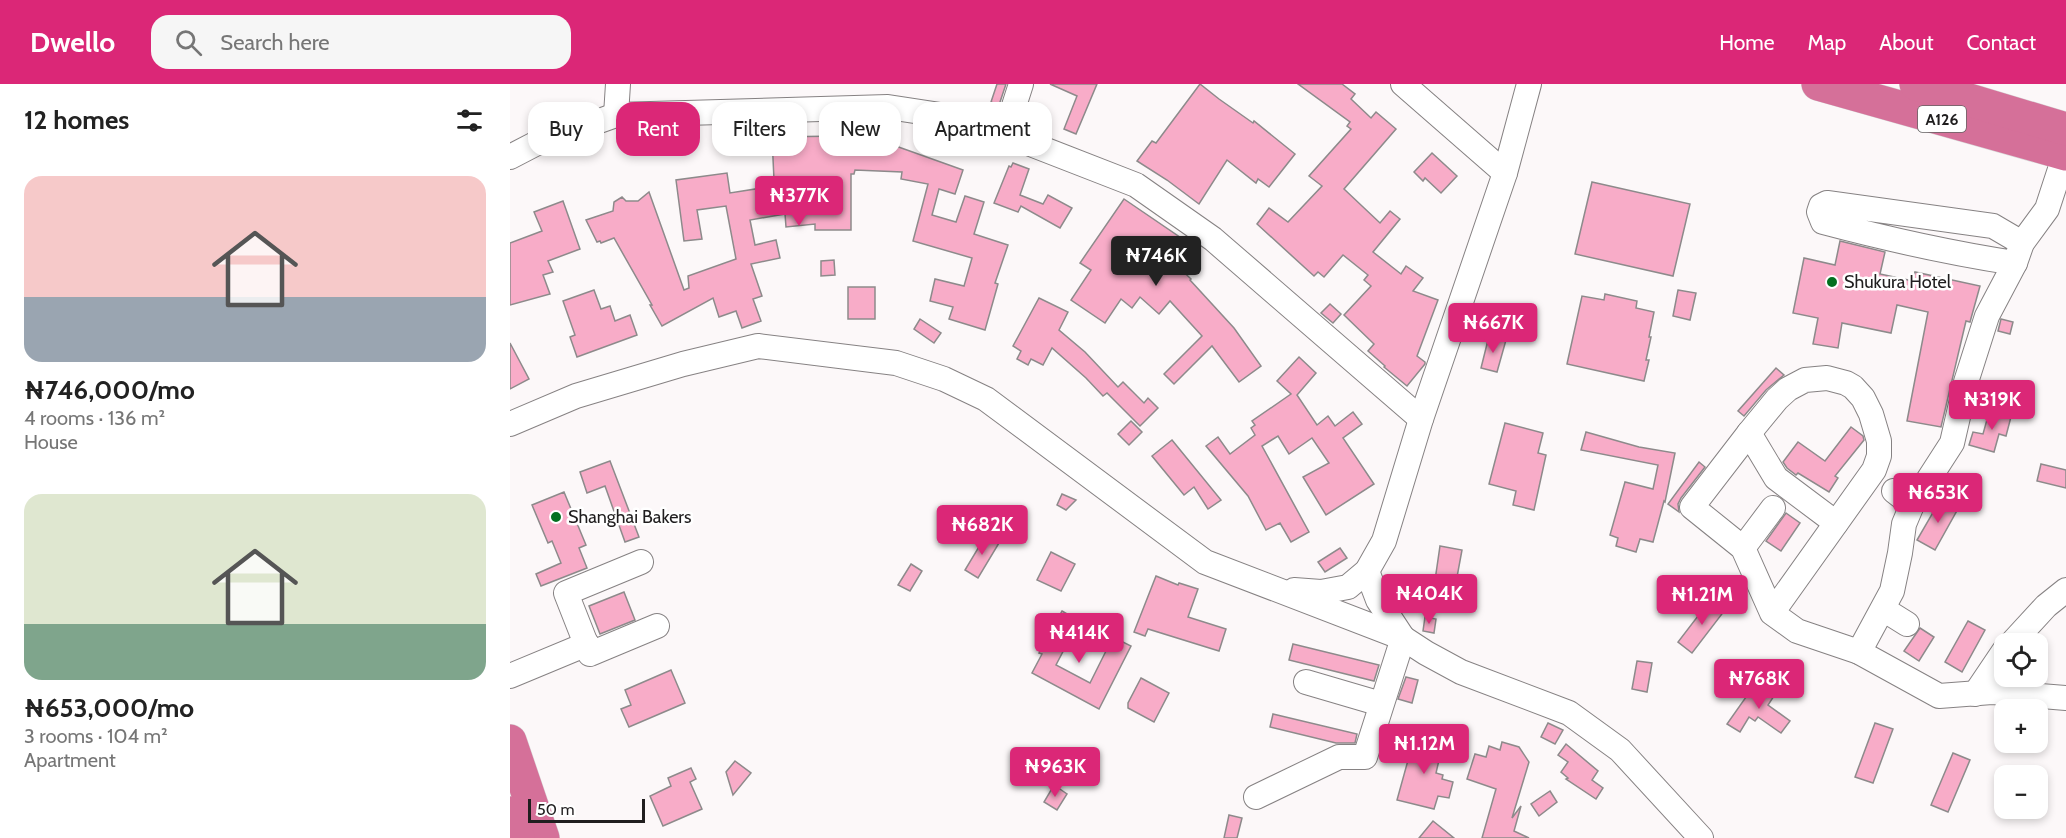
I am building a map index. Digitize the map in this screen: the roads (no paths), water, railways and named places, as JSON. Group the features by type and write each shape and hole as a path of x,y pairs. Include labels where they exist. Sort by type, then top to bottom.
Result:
{"highway":[{"name":"A126","path":"1818,84 2066,146"},
{"name":"A126","path":"1916,84 2066,146"},
{"path":"510,741 543,838"},
{"path":"510,813 518,838"}],"street":[{"path":"617,102 618,84"},
{"path":"1015,102 1021,84"},
{"path":"1403,84 1505,173"},
{"path":"1274,589 1321,592 1348,587 1367,571 1384,541 1422,419 1505,173 1528,84"},
{"path":"700,113 888,107 913,111"},
{"path":"510,156 535,144 616,115"},
{"path":"1859,652 1892,591 1904,524 1903,498 1952,443 1966,382 1987,316 2019,253 2047,209 2066,146"},
{"path":"1052,152 1136,185 1213,239 1422,419"},
{"path":"1827,203 1993,226 2019,253 1897,241 1823,222 1819,212 1821,206 1827,203"},
{"path":"1897,241 1903,215"},
{"path":"510,424 576,396 683,364 758,346 896,363 944,379 986,399 1205,562 1403,638 1426,654 1461,672 1569,713 1620,750 1701,838"},
{"path":"1772,613 1869,479 1879,456 1879,441 1871,414 1859,392 1838,380 1816,378 1805,380 1782,394 1692,507 1743,548 1772,613 1797,631 1859,652 1939,696 1992,692 2066,698"},
{"path":"1749,433 1776,478 1836,523"},
{"path":"1743,548 1773,508"},
{"path":"641,562 566,593 590,654 657,626"},
{"path":"1367,571 1378,600 1403,638"},
{"path":"2021,633 2046,606 2066,590"},
{"path":"1883,609 1907,624"},
{"path":"1256,797 1340,757 1365,757 1403,638"},
{"path":"510,676 587,644"},
{"path":"1975,694 1994,666"},
{"path":"1306,682 1381,704"}],"place":[{"name":"Shukura Hotel","path":"1832,282"},
{"name":"Shanghai Bakers","path":"556,517"}]}
